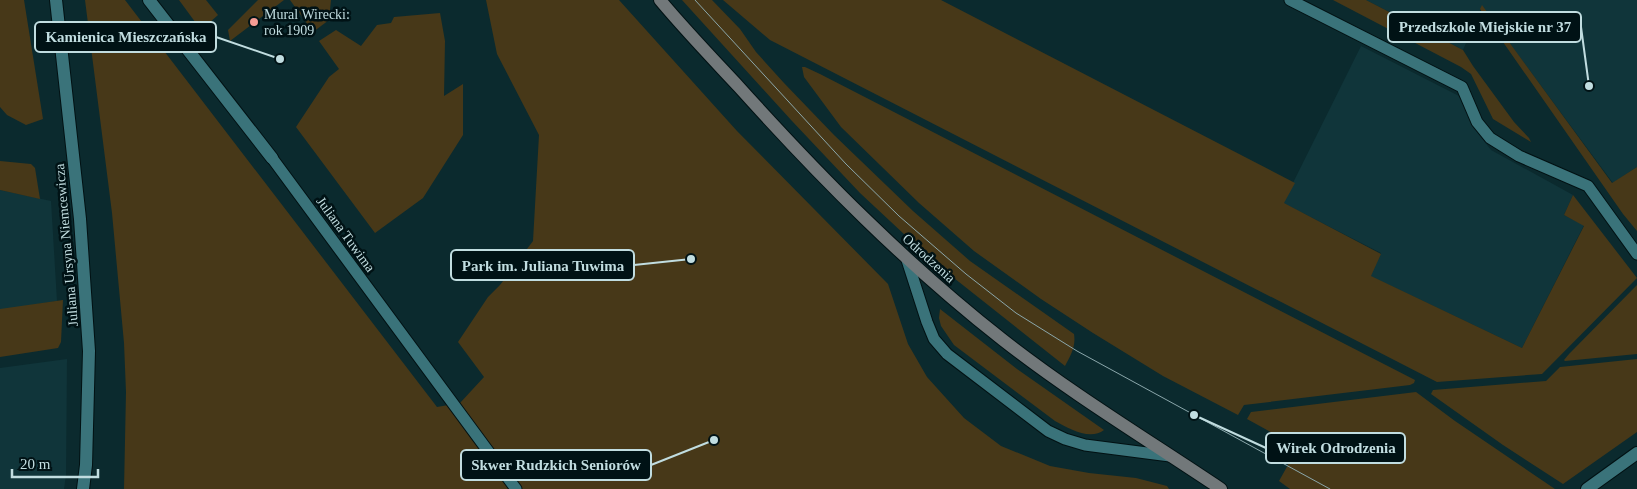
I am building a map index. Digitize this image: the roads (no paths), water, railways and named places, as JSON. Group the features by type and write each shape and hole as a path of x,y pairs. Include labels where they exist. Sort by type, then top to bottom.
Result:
{"street":[{"name":"Juliana Ursyna Niemcewicza","path":"56,0 80,219 89,351 84,489"},
{"name":"Juliana Tuwima","path":"149,0 272,158"},
{"name":"Odrodzenia","path":"660,0 779,132 907,260 953,300 1029,359 1221,489"},
{"path":"1587,489 1637,452"}],"lane":[{"path":"1290,0 1462,87 1477,122 1490,138 1518,156 1588,186 1637,254"},
{"name":"Juliana Tuwima","path":"272,158 516,489"},
{"path":"907,260 934,339 947,354 1048,431 1085,445 1171,456"}],"tram line":[{"path":"695,0 846,164 899,216 966,274 1016,313 1077,351 1330,489"}],"place":[{"name":"Mural Wirecki: rok 1909","path":"254,22"},
{"name":"Kamienica Mieszczańska","path":"280,59"},
{"name":"Przedszkole Miejskie nr 37","path":"1589,86"},
{"name":"Park im. Juliana Tuwima","path":"691,259"},
{"name":"Wirek Odrodzenia","path":"1194,415"},
{"name":"Skwer Rudzkich Seniorów","path":"714,440"}]}
